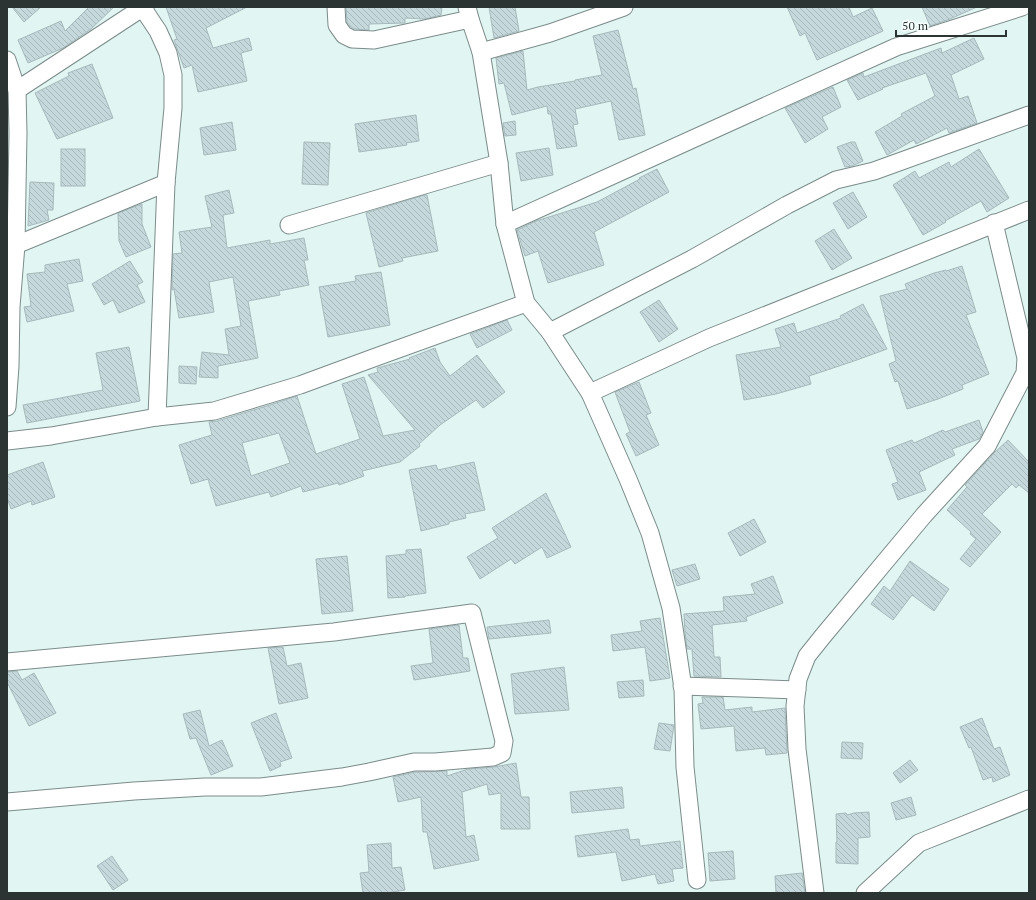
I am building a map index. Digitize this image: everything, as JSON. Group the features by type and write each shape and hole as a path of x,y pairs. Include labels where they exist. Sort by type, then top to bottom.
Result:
{"street":[{"path":"17,90 143,7 161,37 168,53 173,75 173,108 166,182 157,417"},
{"path":"336,7 337,25 344,35 352,39 374,40 469,13 481,52 498,163 505,224 526,303 550,332 590,393 650,533 671,608 682,686 684,768 697,880"},
{"path":"481,52 550,33 624,7"},
{"path":"505,224 896,47 1022,7"},
{"path":"7,60 17,90 12,137 16,245 11,307 10,374 7,407"},
{"path":"550,332 692,259 836,180 874,171 1029,115"},
{"path":"289,225 498,163"},
{"path":"16,245 166,182"},
{"path":"590,393 710,338 1029,210"},
{"path":"815,893 797,749 795,706 798,679 807,656 924,515 987,446 1025,373 1026,358 994,223"},
{"path":"7,441 50,436 157,417 214,411 300,385 526,303"},
{"path":"7,662 334,632 472,614 504,741 502,753 493,757 435,762 414,762 342,777 261,787 205,787 134,791 7,802"},
{"path":"682,686 797,690"},
{"path":"865,893 919,843 1029,799"}],"building":[{"path":"12,7 41,7 24,22"},
{"path":"89,7 114,7 91,29 63,48 28,63 18,40 61,21 65,31"},
{"path":"166,7 247,7 206,28 213,48 249,38 252,50 241,53 247,81 198,92 192,65 184,68 174,40 177,39"},
{"path":"346,7 442,7 441,15 425,19 405,18 405,23 369,24 369,30 355,29 351,27 347,22"},
{"path":"489,7 515,7 519,31 494,38"},
{"path":"787,7 849,7 853,17 872,8 883,31 817,60 805,33 800,36"},
{"path":"922,7 977,7 930,26"},
{"path":"618,30 633,89 636,88 645,135 619,140 611,101 575,109 578,124 573,125 577,146 557,149 551,114 548,114 547,106 512,115 504,83 499,84 496,58 523,51 527,90 602,75 593,36"},
{"path":"974,38 984,59 951,75 959,99 968,96 977,123 949,133 947,128 916,144 914,140 887,155 875,132 902,116 901,114 935,96 926,73 882,88 883,89 858,100 847,80 863,73 864,77 941,48 942,53"},
{"path":"92,64 113,118 57,139 35,93 69,76 68,73"},
{"path":"833,87 841,107 822,117 828,129 805,143 785,108"},
{"path":"416,115 419,141 406,143 407,145 359,152 355,124"},
{"path":"515,121 516,135 505,136 503,123"},
{"path":"232,122 236,150 204,155 200,128"},
{"path":"304,142 330,143 328,185 302,184"},
{"path":"855,142 863,161 852,166 845,167 837,147"},
{"path":"549,148 553,175 521,181 516,153"},
{"path":"61,149 85,149 85,186 61,186"},
{"path":"979,149 1009,198 987,212 981,201 923,235 893,185 915,171 919,178 949,162 951,167"},
{"path":"657,169 669,192 594,232 604,265 548,283 538,251 525,256 517,230 536,221 597,202"},
{"path":"30,182 54,183 53,210 47,210 49,220 28,226"},
{"path":"229,190 234,213 223,215 227,248 270,240 270,244 304,238 308,260 304,260 309,285 279,291 280,295 248,301 258,358 218,366 218,378 199,377 202,352 229,355 225,329 241,326 233,277 209,282 214,312 179,318 174,289 172,290 173,254 182,253 179,232 212,227 205,196"},
{"path":"853,192 867,217 848,229 833,203"},
{"path":"427,195 438,251 402,258 403,261 379,267 366,213"},
{"path":"142,204 142,224 151,247 126,257 119,241 118,213"},
{"path":"834,229 852,258 832,270 815,241"},
{"path":"79,259 83,281 67,284 74,311 27,322 24,307 31,306 27,274 45,272 45,265"},
{"path":"130,261 143,282 137,285 145,302 119,313 113,300 104,305 92,284"},
{"path":"962,266 976,312 966,315 989,374 962,385 963,389 907,409 898,381 895,382 889,364 896,361 880,296 907,289 905,284 934,273"},
{"path":"381,272 390,325 328,337 319,287 356,281 355,276"},
{"path":"659,300 678,329 659,342 640,312"},
{"path":"863,304 887,349 809,376 811,384 776,394 744,400 736,355 781,347 775,329 794,323 797,333 841,318 840,316"},
{"path":"507,320 512,330 477,348 470,334"},
{"path":"129,347 140,401 27,423 23,405 103,390 96,353"},
{"path":"435,348 440,362 450,376 477,355 505,392 483,408 476,400 440,425 419,444 420,446 400,462 362,471 364,476 339,485 338,483 303,492 301,486 271,497 269,492 216,506 208,479 191,484 179,445 212,435 209,422 217,421 297,396 316,454 360,439 342,384 364,377 383,436 415,430 368,375 378,372 377,368 410,359 409,358","holes":["279,433 290,463 251,476 242,443"]},
{"path":"179,366 197,367 196,384 179,383"},
{"path":"639,382 651,413 646,415 659,445 636,456 626,434 630,432 615,392"},
{"path":"979,420 983,432 979,439 952,449 955,455 919,472 926,490 898,500 892,484 898,482 886,450 912,440 914,443 943,430 945,432"},
{"path":"1008,440 1029,462 1029,493 1019,485 1016,488 1012,484 982,514 1001,532 970,567 960,559 976,539 970,534 971,532 947,510 967,487 965,485"},
{"path":"43,462 55,497 32,505 31,501 11,509 7,498 7,475"},
{"path":"474,462 485,510 465,514 466,518 421,531 409,470 436,465 438,470"},
{"path":"546,493 571,547 547,558 542,547 515,564 511,559 480,579 467,557 498,538 492,528"},
{"path":"754,519 766,542 740,556 728,533"},
{"path":"421,549 426,593 405,597 388,598 386,556 406,554 406,550"},
{"path":"347,556 353,611 322,614 316,559"},
{"path":"910,561 949,589 934,611 912,595 893,620 871,604 884,586 890,591"},
{"path":"695,564 700,579 677,586 672,570"},
{"path":"773,576 783,603 746,617 747,621 712,625 714,657 720,657 721,677 694,676 692,649 687,649 684,614 724,611 723,597 755,594 751,584"},
{"path":"660,618 670,678 650,681 645,647 613,651 611,635 642,631 640,621"},
{"path":"549,620 551,633 489,639 487,627"},
{"path":"459,625 463,658 468,658 470,671 414,680 411,666 433,663 429,629"},
{"path":"283,647 287,666 301,663 308,698 279,704 268,648"},
{"path":"564,667 569,710 515,714 511,674"},
{"path":"17,671 22,680 34,673 56,713 29,726 7,682 7,672"},
{"path":"643,680 644,696 619,698 617,682"},
{"path":"702,697 723,697 725,710 752,707 752,712 785,708 787,753 766,755 765,748 736,751 734,726 701,729 698,704 703,703"},
{"path":"200,710 209,746 222,740 233,766 211,775 196,738 190,739 183,714"},
{"path":"276,713 292,758 280,762 281,766 270,771 251,723"},
{"path":"982,718 994,749 1000,747 1010,775 993,782 992,777 983,780 971,747 969,748 960,727"},
{"path":"659,723 674,725 670,751 654,749"},
{"path":"842,742 863,743 862,759 841,758"},
{"path":"910,760 918,770 900,783 893,773"},
{"path":"516,763 521,797 529,797 530,829 501,829 501,793 489,795 487,784 462,792 466,837 474,835 479,860 434,869 427,832 423,832 421,797 398,802 393,777 415,772 447,771 447,776 468,769 494,767"},
{"path":"622,787 624,808 572,813 570,792"},
{"path":"911,797 916,815 896,820 891,803"},
{"path":"869,812 870,837 858,838 858,864 836,863 836,814 846,813 847,815"},
{"path":"628,829 630,840 639,839 640,846 680,841 683,868 672,869 674,881 658,884 655,874 622,881 616,852 578,857 575,836"},
{"path":"391,843 392,868 401,867 405,890 387,893 363,893 360,873 369,872 367,845"},
{"path":"733,851 735,879 710,881 708,853"},
{"path":"112,856 128,880 113,890 97,866"},
{"path":"802,873 805,893 776,893 775,876"}]}
